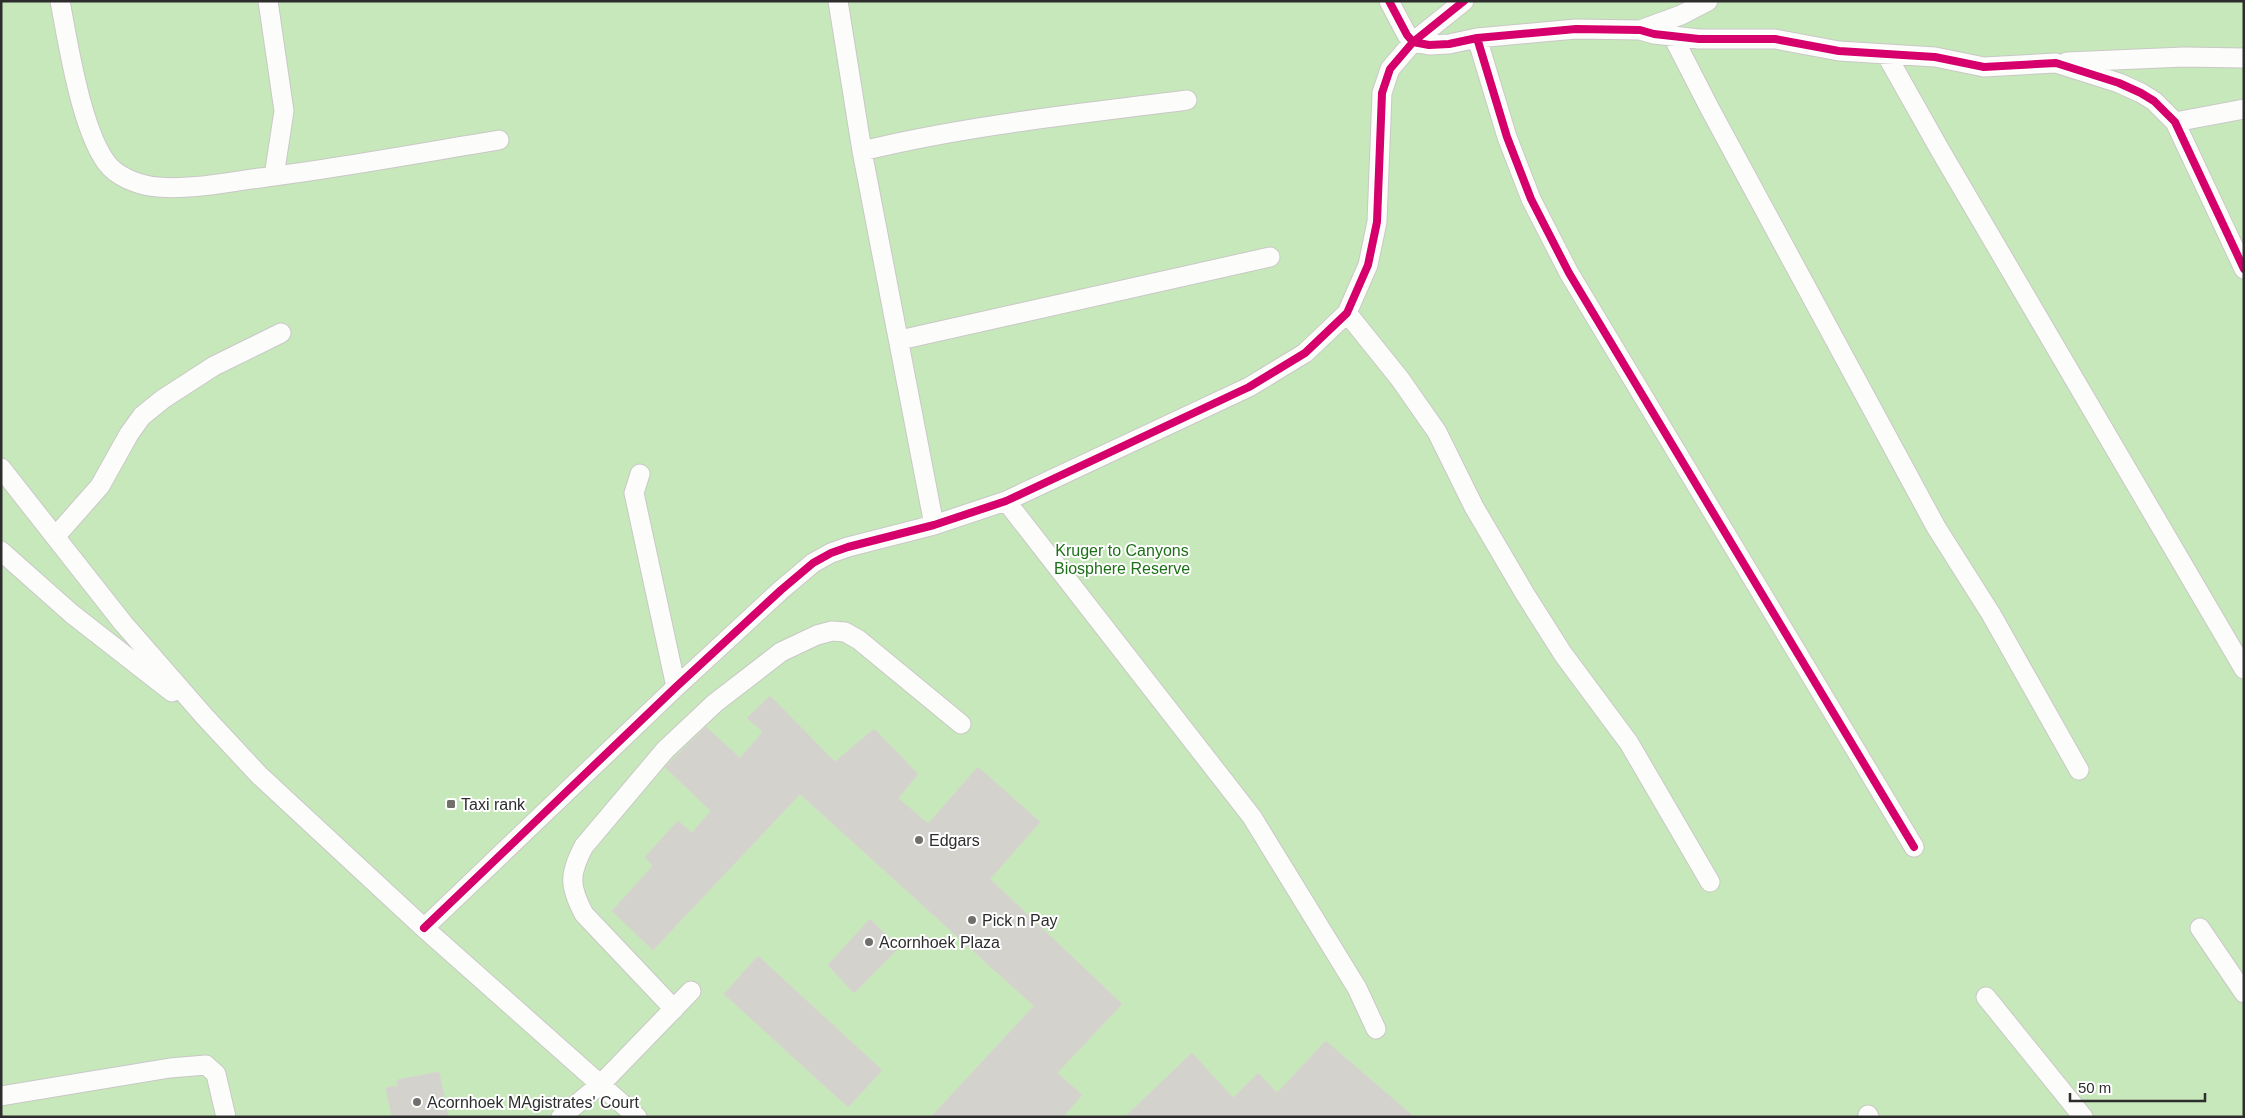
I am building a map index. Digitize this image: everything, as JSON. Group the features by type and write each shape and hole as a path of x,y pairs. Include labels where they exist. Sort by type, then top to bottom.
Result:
{"street":[{"path":"60,1 76,82 95,143 110,167 126,179 146,186 159,188 192,187 274,176 499,140"},
{"path":"268,1 284,112 274,176"},
{"path":"838,1 862,151 900,340 934,525"},
{"path":"1389,1 1407,35 1414,42 1429,45 1441,45 1477,38 1576,29 1640,30 1673,37 1774,39 1838,51 1888,56 1935,57 1984,67 2184,57 2244,58"},
{"path":"424,928 676,686 813,563 831,552 934,525 1006,500 1249,387 1305,353 1347,313 1368,265 1377,222 1382,92 1390,69 1414,42 1464,1"},
{"path":"1640,30 1681,15 1708,1"},
{"path":"1673,37 1714,117 1936,527 1991,614 2079,770"},
{"path":"1477,38 1507,137 1531,199 1569,273 1914,847"},
{"path":"1888,56 1940,150 2244,670"},
{"path":"2056,63 2119,83 2141,93 2154,102 2175,122 2244,269"},
{"path":"862,151 906,140 1007,124 1187,100"},
{"path":"2175,122 2244,109"},
{"path":"900,340 1270,256"},
{"path":"1347,313 1400,379 1437,432 1474,507 1525,594 1563,654 1629,743 1710,882"},
{"path":"56,537 100,486 129,434 142,416 163,399 214,366 281,333"},
{"path":"1,468 123,623 205,718 265,782 424,928 637,1117"},
{"path":"640,474 634,493 676,686"},
{"path":"1006,500 1252,817 1357,988 1376,1029"},
{"path":"1,551 72,614 205,718"},
{"path":"674,1009 584,914 574,896 571,878 575,863 584,846 665,750 715,703 781,652 817,635 832,632 844,632 859,640 961,724"},
{"path":"2200,928 2244,993"},
{"path":"561,1117 601,1084 691,991"},
{"path":"1986,997 2083,1117"},
{"path":"1,1096 161,1070 206,1066 211,1068 216,1074 226,1117"}],"green space":[{"name":"Kruger to Canyons Biosphere Reserve","path":"1,1 2244,1 2244,1117 1,1117"}],"building":[{"path":"770,696 835,762 874,729 918,774 898,798 928,824 978,767 1040,822 990,879 1122,1004 1057,1073 1082,1095 1063,1117 931,1117 1034,1006 800,794 653,950 612,911 653,866 645,857 678,821 692,833 711,811 665,767 706,727 740,758 763,732 747,718"},
{"path":"870,919 899,948 854,993 828,965"},
{"path":"758,956 882,1070 848,1107 724,994"},
{"path":"1326,1041 1414,1117 1125,1117 1192,1053 1233,1098 1258,1073 1277,1093"},
{"name":"Acornhoek MAgistrates' Court","path":"439,1072 448,1117 392,1117 386,1088 398,1086 397,1080"}],"cycle path":[{"path":"1389,1 1407,35 1413,42 1429,45 1449,44 1477,38 1576,29 1640,30 1654,34 1699,39 1775,39 1839,51 1935,57 1984,67 2056,63 2119,83 2141,93 2154,101 2175,122 2244,269"},
{"path":"424,928 676,687 813,563 831,553 848,547 934,525 1006,501 1249,387 1305,353 1347,313 1368,265 1377,222 1382,93 1390,69 1413,42 1464,1"},
{"path":"1477,38 1507,137 1531,199 1569,273 1914,847"}],"place":[{"name":"Taxi rank","path":"451,804"},
{"name":"Edgars","path":"919,840"},
{"name":"Pick n Pay","path":"972,920"},
{"name":"Acornhoek Plaza","path":"869,942"},
{"name":"Acornhoek MAgistrates' Court","path":"417,1102"}]}
